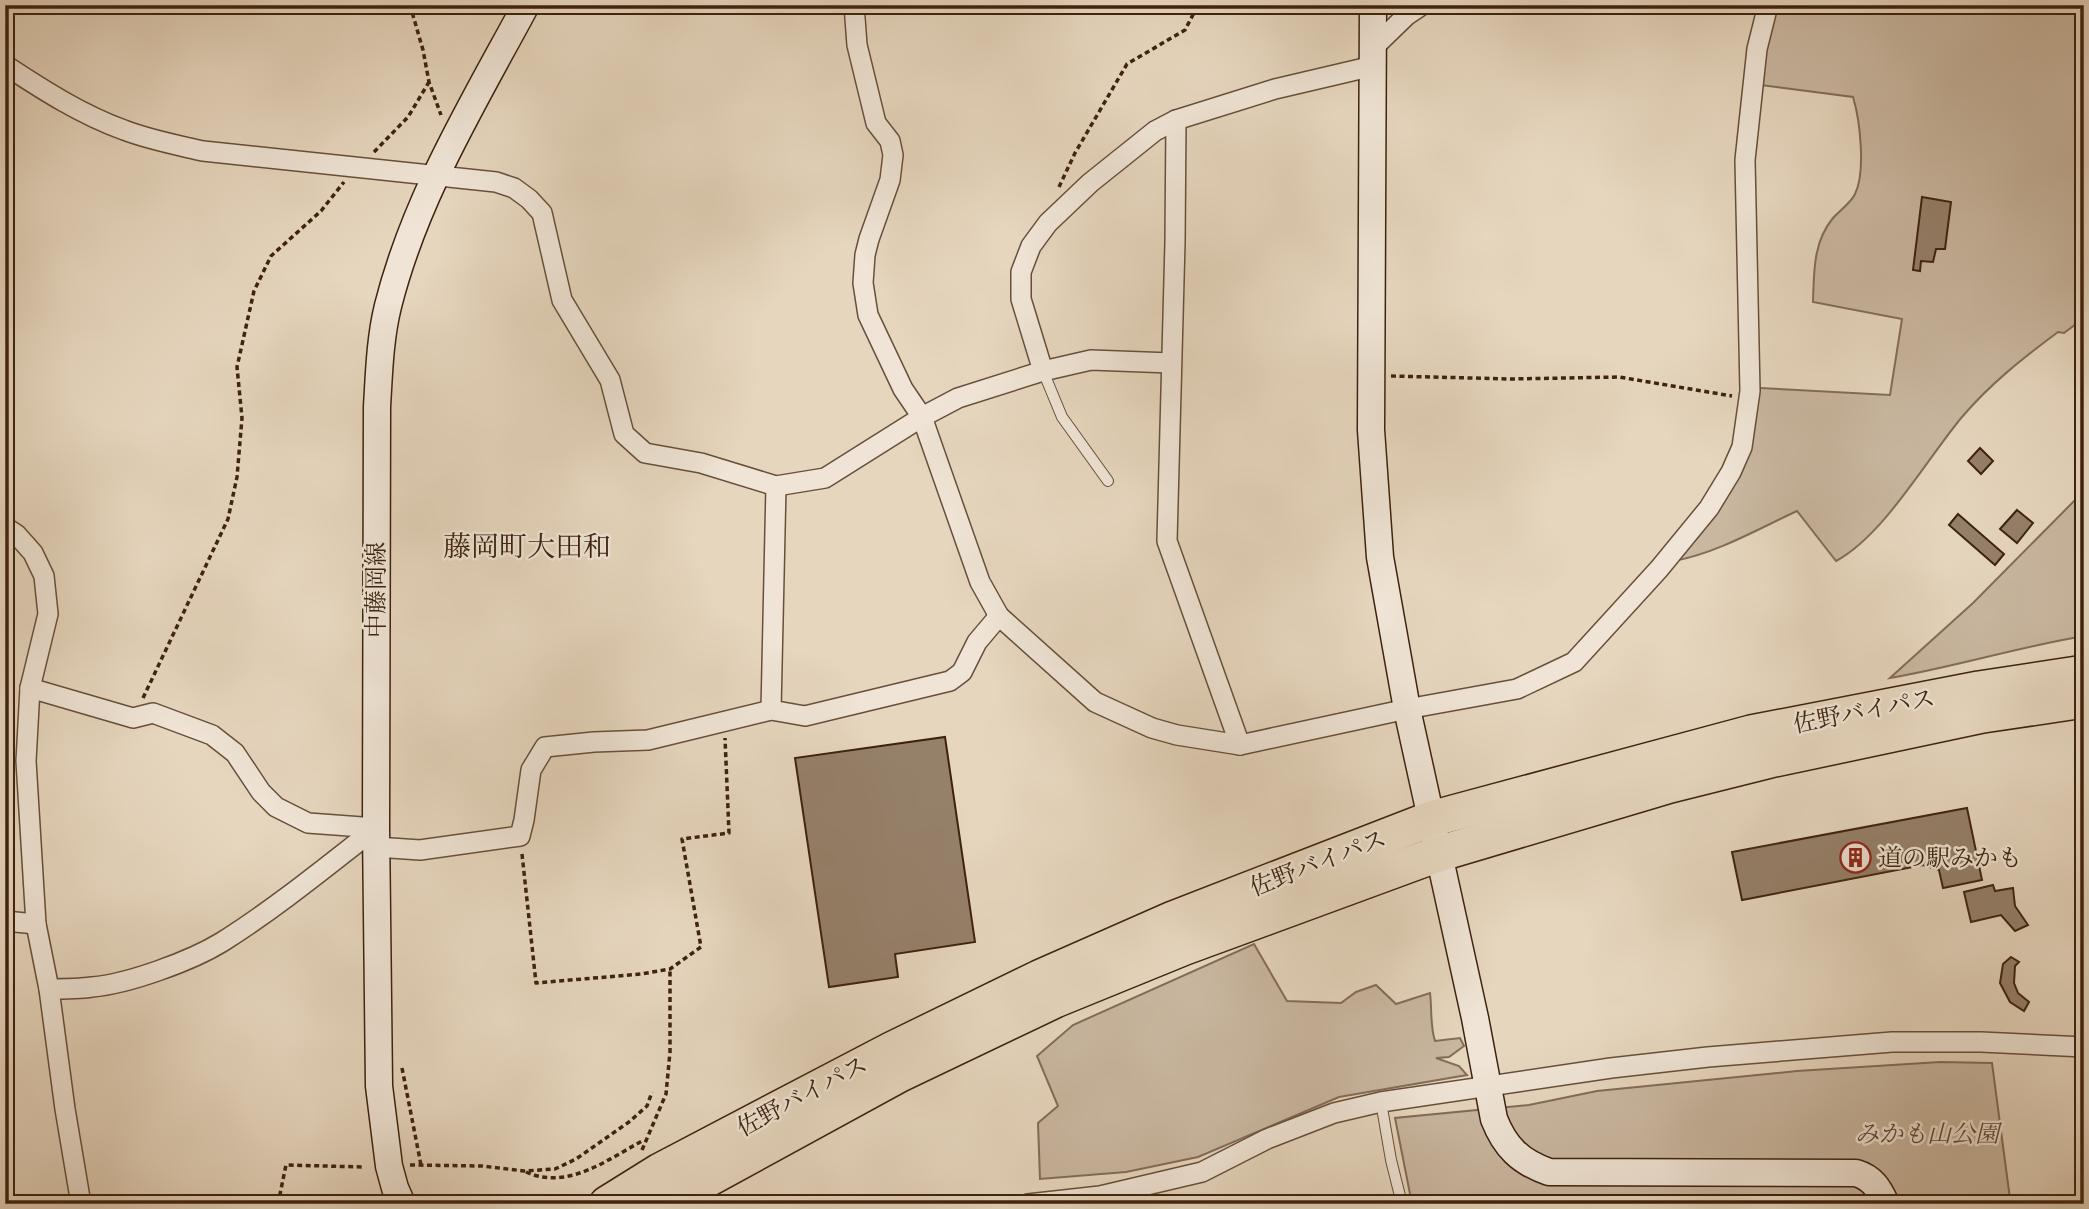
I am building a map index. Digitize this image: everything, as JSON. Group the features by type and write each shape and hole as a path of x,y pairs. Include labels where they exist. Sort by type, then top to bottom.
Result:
{"highway":[{"name":"佐野バイパス","path":"653,1193 878,1056 1039,978 1173,919 1431,819 1751,733 1966,691 2084,673"},
{"name":"佐野バイパス","path":"607,1204 653,1193 1055,1000 1185,947 1438,854 1670,785 1770,760 1983,715 2084,700"}],"street":[{"name":"中藤岡線","path":"402,1204 389,1166 379,1086 376,837 377,407 380,362 388,307 404,255 436,175 455,134 526,5"},
{"path":"854,5 857,45 876,123 890,141 893,155 890,180 869,239 863,283 868,315 884,354 922,417 980,582 999,616 1095,702 1152,728 1177,736 1240,745 1407,709 1517,689 1574,662 1659,569 1709,508 1731,472 1742,447 1748,399 1745,160 1757,50 1768,5"},
{"path":"1373,5 1373,485 1380,558 1407,709 1494,1119 1506,1145 1517,1156 1532,1166 1549,1172 1856,1173 1869,1178 1875,1184 1886,1204"},
{"path":"1043,371 1021,299 1021,272 1031,246 1048,223 1155,131 1176,120 1373,57 1407,15 1422,5"},
{"path":"5,65 87,114 125,131 163,142 203,151 496,182 514,188 529,198 542,213 562,300 610,380 624,434 645,453 701,463 776,486 825,478 922,417 958,398 1043,371 1091,360 1171,363"},
{"path":"1176,120 1167,541 1240,745"},
{"path":"771,710 776,486"},
{"path":"5,527 17,535 33,553 44,576 48,614 30,688 26,761 36,924 49,989 81,1204"},
{"path":"30,688 133,718 153,713 212,735 235,752 261,792 276,807 308,823 376,837 420,850 520,836 531,770 545,747 648,740 771,710 805,716 950,681 962,672 977,642 999,616"},
{"path":"49,989 94,987 118,981 170,966 220,943 376,837"},
{"path":"5,921 36,924"},
{"path":"1028,1204 1100,1196 1202,1172 1267,1139 1334,1113 1381,1102 1611,1068 1707,1057 1892,1042 1981,1042 2084,1047"}],"lane":[{"path":"1043,371 1062,417 1108,481"},
{"path":"1381,1102 1402,1204"}],"path":[{"path":"410,5 438,111 455,134"},
{"path":"1048,223 1055,194 1075,153 1127,64 1185,30 1198,5"},
{"path":"133,718 228,519 237,477 242,418 237,366 254,291 271,256 321,211 408,117 429,82"},
{"path":"1372,376 1511,379 1619,377 1748,399"},
{"path":"520,836 536,983 670,969 701,947 682,839 729,833 724,722"},
{"path":"653,1193 637,1173 638,1161 666,1094 670,1052 670,969"},
{"path":"410,1165 482,1166 524,1171 555,1169 576,1159 629,1122 647,1106 652,1092"},
{"path":"524,1171 536,1177 554,1180 575,1176 646,1140"},
{"path":"278,1204 286,1165 363,1167"}],"green space":[{"path":"1764,5 1894,5 1895,8 1907,5 2084,5 2084,318 2064,333 2058,332 1984,393 1948,434 1904,495 1871,534 1836,561 1797,511 1722,546 1674,561 1735,443 1741,387 1890,395 1902,319 1813,302 1818,247 1826,227 1853,197 1858,184 1861,146 1853,97 1745,83"},
{"path":"2084,491 2084,636 1890,678 1973,603"},
{"path":"1254,944 1287,1001 1341,1003 1356,992 1376,985 1396,1004 1430,993 1435,1041 1460,1038 1464,1046 1449,1057 1436,1058 1459,1066 1467,1075 1339,1097 1198,1157 1126,1172 1040,1179 1038,1123 1058,1106 1037,1056 1073,1025"},
{"name":"みかも山公園","path":"1940,1062 1992,1063 2010,1199 2022,1201 2023,1204 1412,1204 1395,1118 1529,1105 1597,1091 1797,1071"}],"building":[{"path":"1922,197 1951,202 1945,249 1936,249 1933,262 1921,261 1920,271 1913,270"},
{"path":"1980,448 1993,461 1981,474 1968,461"},
{"path":"2017,510 2033,523 2017,543 2000,529"},
{"path":"1958,514 2004,554 1995,565 1949,525"},
{"path":"945,737 975,942 895,954 898,977 829,987 795,758"},
{"name":"道の駅みかも","path":"1967,808 1982,880 1943,888 1939,870 1923,865 1742,900 1732,852"},
{"path":"1993,885 1995,891 2013,888 2015,906 2028,925 2015,931 2001,915 1971,922 1964,892"},
{"path":"2011,957 2019,962 2015,966 2014,983 2018,993 2029,1002 2024,1011 2010,1002 2000,983 2003,964"}],"place":[{"name":"道の駅みかも","path":"1855,858"}],"district":[{"name":"藤岡町大田和","path":"527,546"}]}
